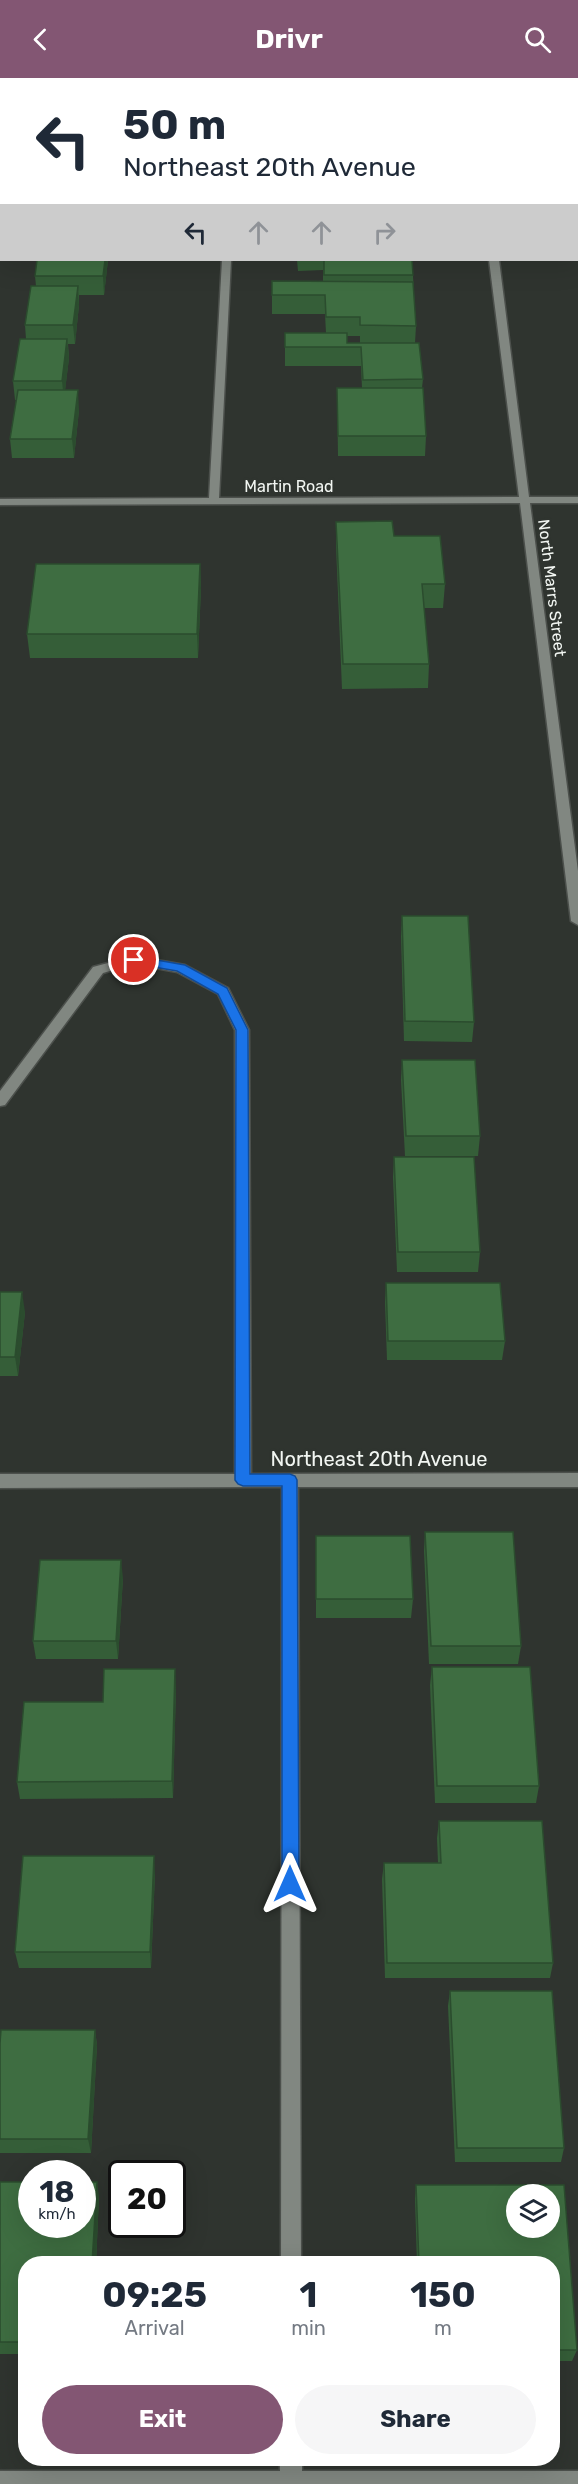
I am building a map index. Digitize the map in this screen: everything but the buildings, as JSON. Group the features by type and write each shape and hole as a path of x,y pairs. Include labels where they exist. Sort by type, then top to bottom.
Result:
{"street":[{"path":"214,501 226,261"},
{"name":"North Marrs Street","path":"494,261 578,921"},
{"name":"Martin Road","path":"0,502 578,501"},
{"path":"0,1101 98,970 134,960 180,968 222,991 242,1030 243,1480"},
{"path":"290,1480 291,2256"},
{"name":"Northeast 20th Avenue","path":"0,1481 578,1480"},
{"path":"291,2466 291,2483"},
{"path":"0,2482 578,2482"}],"route":[{"path":"134,960 180,968 222,991 242,1030 243,1480 290,1480 290,1884"}]}
